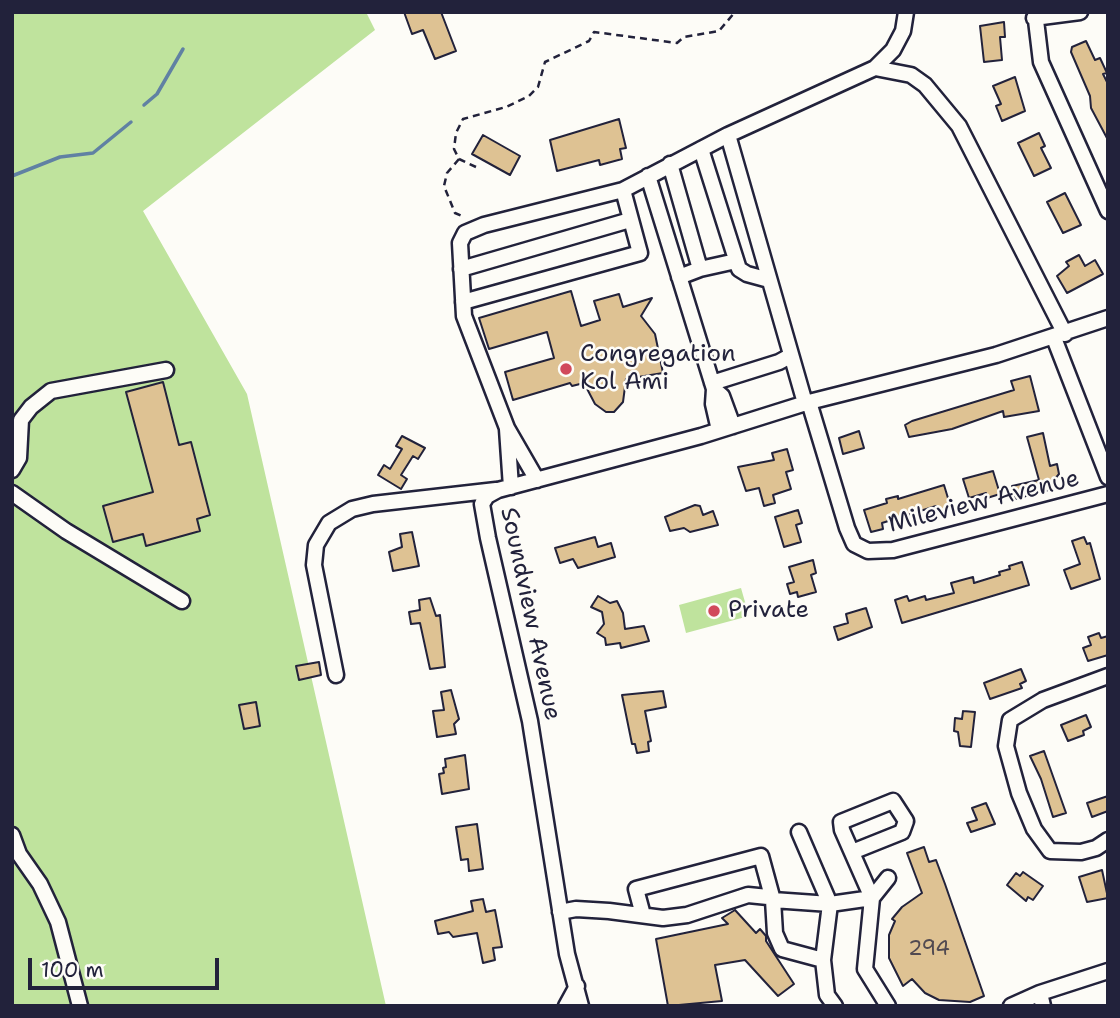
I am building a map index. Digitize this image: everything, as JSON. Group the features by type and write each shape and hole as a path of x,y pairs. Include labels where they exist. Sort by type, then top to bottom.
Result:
{"street":[{"path":"537,480 507,428 464,316 460,243 465,233 484,225 623,190 729,135 875,68 893,50 903,31 906,12"},
{"path":"1080,12 1034,15 1041,62 1108,211"},
{"path":"875,68 911,75 925,85 959,126 1060,336 1108,477"},
{"path":"729,135 790,356 807,403"},
{"path":"701,149 736,261 743,272 769,280"},
{"path":"670,164 700,269"},
{"path":"648,176 713,386 722,396 726,428"},
{"path":"463,302 640,253 623,190"},
{"path":"461,269 630,220"},
{"path":"679,277 736,261"},
{"name":"Soundview Avenue","path":"581,1006 560,912 530,721 482,504 487,496 504,488 726,428 807,403 1060,336 1108,318"},
{"path":"713,386 790,356"},
{"path":"12,470 19,458 21,420 31,407 51,391 166,370"},
{"name":"Mileview Avenue","path":"807,403 847,528 859,548 893,550 1108,494"},
{"path":"336,675 314,565 316,545 329,523 352,509 373,504 504,488 507,428"},
{"path":"12,493 66,531 181,601"},
{"path":"1108,676 1043,701 1010,720 1006,746 1019,793 1034,829 1050,851 1081,852 1096,848 1108,840"},
{"path":"852,852 902,832 906,821 898,805 887,801 841,822 842,830 872,898 865,969 888,1006"},
{"path":"799,832 830,904 823,960 827,995 835,1006"},
{"path":"12,835 16,854 40,884 58,922 80,1006"},
{"path":"640,914 636,889 761,856 773,900 775,933 782,949 823,960"},
{"path":"560,912 576,909 663,918 687,915 748,895 773,900 830,904 872,898 888,878"},
{"path":"1012,1005 1042,999 1108,971"},
{"path":"566,1006 577,986"}],"path":[{"path":"476,167 459,159 454,149 456,133 463,119 506,107 529,96 538,87 545,62 589,41 594,32 677,43 684,37 719,31 735,12"},
{"path":"459,159 447,173 444,186 455,213 464,217"}],"green space":[{"path":"12,12 366,12 375,30 143,211 247,394 386,1006 12,1006"},
{"name":"Private","path":"741,588 749,616 686,633 679,605"}],"building":[{"path":"404,12 441,12 456,51 435,59 423,30 412,34"},
{"path":"1004,22 1005,37 1000,37 1002,60 984,62 980,26"},
{"path":"1086,41 1095,60 1100,58 1107,73 1103,74 1108,84 1108,140 1091,108 1090,96 1071,52 1072,47"},
{"path":"1015,77 1025,111 1002,121 996,106 1001,104 993,86"},
{"path":"619,119 626,148 620,149 622,159 600,165 599,160 557,171 550,140"},
{"path":"1039,133 1045,146 1041,148 1051,168 1034,176 1018,143"},
{"path":"483,135 520,156 510,175 472,154"},
{"path":"1065,193 1081,225 1063,233 1047,202"},
{"path":"1079,255 1085,266 1095,260 1103,274 1067,293 1057,276 1069,266 1066,262"},
{"path":"571,291 581,326 600,320 594,301 619,294 623,307 652,298 641,316 655,334 663,373 626,379 623,402 614,412 606,412 595,404 584,383 572,386 570,383 513,400 505,372 554,358 547,332 489,349 479,318"},
{"path":"1030,376 1039,411 1004,417 1003,411 952,429 909,437 905,425 912,421 1014,390 1011,381"},
{"path":"163,382 179,445 191,442 210,515 197,519 200,531 146,546 143,534 113,542 103,506 153,492 126,392"},
{"path":"859,431 864,448 843,454 839,438"},
{"path":"1043,433 1050,466 1057,464 1059,474 1054,480 1056,488 1015,499 1012,486 1039,480 1027,437"},
{"path":"402,436 425,448 418,459 413,456 401,475 407,479 401,489 378,475 384,465 390,469 402,449 396,446"},
{"path":"787,449 793,470 786,472 791,489 773,495 775,503 764,506 759,488 746,491 738,467 774,460 772,453"},
{"path":"993,471 1000,494 987,498 986,493 969,498 963,479"},
{"path":"944,485 951,508 938,512 936,506 882,523 883,529 871,532 864,510 887,503 886,499 898,496 898,499"},
{"path":"695,505 700,506 703,515 713,511 718,525 690,532 684,528 670,531 665,517"},
{"path":"798,510 802,523 796,525 801,542 784,547 775,517"},
{"path":"412,532 419,566 393,571 389,552 402,547 400,534"},
{"path":"595,537 598,547 611,543 615,557 578,568 573,559 560,563 555,548"},
{"path":"1084,537 1087,544 1090,543 1100,579 1071,589 1064,570 1080,564 1072,541"},
{"path":"813,560 816,573 811,575 816,592 798,597 797,592 790,594 787,584 794,582 789,567"},
{"path":"1022,562 1029,585 902,623 895,600 907,596 909,601 925,596 926,600 954,593 951,583 973,577 974,583 1000,575 999,572 1010,569 1009,566"},
{"path":"598,596 610,603 617,601 623,613 625,629 644,626 649,641 621,648 620,643 606,645 605,638 597,633 604,624 602,612 591,607"},
{"path":"430,598 436,616 440,615 445,667 430,669 420,623 411,624 409,612 420,610 419,600"},
{"path":"866,608 872,627 838,640 834,627 848,623 846,614"},
{"path":"1099,633 1101,638 1108,636 1108,655 1088,661 1083,648 1091,645 1088,637"},
{"path":"319,662 321,675 299,680 296,666"},
{"path":"1021,669 1026,681 1020,684 1022,688 990,699 984,683"},
{"path":"451,690 459,719 454,724 456,734 437,737 433,711 444,710 441,692"},
{"path":"663,691 666,707 645,711 651,741 648,742 649,751 637,753 635,744 632,744 622,695"},
{"path":"256,702 260,726 244,729 239,705"},
{"path":"963,711 975,712 971,747 960,746 958,732 954,731 955,718 962,719"},
{"path":"1086,715 1091,727 1083,731 1084,735 1068,741 1061,725"},
{"path":"1044,751 1066,813 1053,817 1041,779 1030,756"},
{"path":"465,755 469,789 442,794 439,774 444,773 445,759"},
{"path":"1108,796 1108,811 1092,817 1087,803"},
{"path":"986,803 995,824 971,832 967,823 977,820 972,808"},
{"path":"477,824 483,869 469,871 468,859 461,860 456,827"},
{"path":"924,847 929,862 936,860 984,996 970,1002 939,1000 925,993 912,979 903,986 889,958 889,935 895,921 892,919 902,907 922,893 907,853"},
{"path":"1102,870 1108,898 1087,902 1079,877"},
{"path":"1023,872 1043,886 1033,900 1028,897 1026,901 1007,885 1016,873 1020,876"},
{"path":"483,899 486,912 495,910 502,947 493,948 495,960 483,963 477,933 453,937 449,932 438,934 435,921 473,911 471,901"},
{"path":"735,910 756,933 760,929 766,936 766,941 794,984 778,996 745,960 715,965 722,1001 668,1006 656,939 728,924 722,918"}],"waterway":[{"path":"144,105 157,94 183,49"},
{"path":"12,176 60,157 93,153 131,122"}],"place":[{"name":"Congregation Kol Ami","path":"566,369"},
{"name":"Private","path":"714,611"}]}
